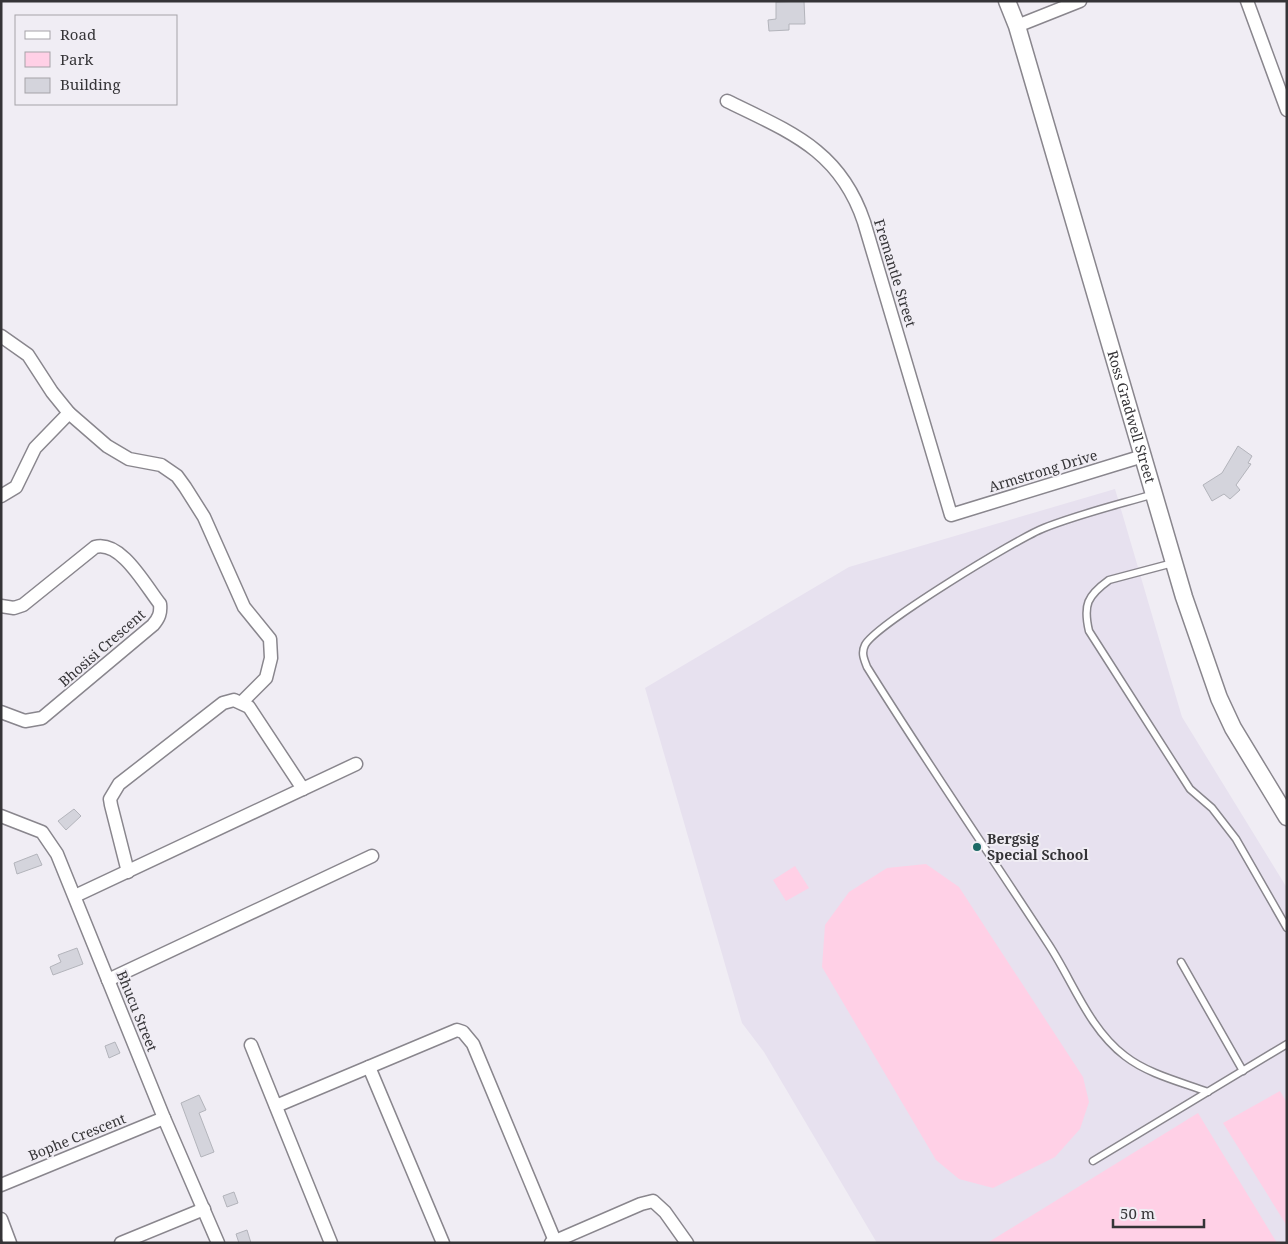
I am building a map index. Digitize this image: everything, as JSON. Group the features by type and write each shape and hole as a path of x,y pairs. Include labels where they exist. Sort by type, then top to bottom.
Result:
{"street":[{"name":"Ross Gradwell Street","path":"1007,1 1017,26 1173,563 1219,698 1233,728 1285,811"},
{"path":"1017,26 1080,1"},
{"path":"1248,1 1287,110"},
{"name":"Fremantle Street","path":"727,101 805,141 826,157 849,188 864,222 951,514"},
{"path":"1,336 28,355 52,392 69,413 116,453 129,459 161,465 177,476 204,517 244,607 270,639 271,658 266,678 242,702"},
{"path":"1,496 16,487 25,472 35,448 69,413"},
{"name":"Armstrong Drive","path":"951,514 1143,456"},
{"name":"Bhosisi Crescent","path":"1,606 14,608 22,605 95,546 102,545 108,546 120,553 160,604 161,611 159,618 153,625 42,718 25,721 1,712"},
{"path":"128,872 111,805 114,792 119,784 209,712 223,703 234,700 242,702 249,707 303,789"},
{"path":"75,896 356,764"},
{"name":"Bhucu Street","path":"1,816 42,832 58,854 164,1118 218,1243"},
{"path":"108,980 372,856"},
{"path":"276,1106 457,1030 467,1036 473,1044 553,1242 641,1204 653,1201 665,1212 687,1243"},
{"path":"251,1045 331,1243"},
{"path":"369,1066 443,1243"},
{"name":"Bophe Crescent","path":"1,1185 164,1118"},
{"path":"120,1243 204,1209"},
{"path":"1,1219 10,1243"}],"lane":[{"path":"1154,494 1059,522 1032,533 899,615 872,636 865,645 862,655 916,746 1048,944 1105,1038 1126,1057 1149,1070 1208,1092"},
{"path":"1173,563 1109,580 1101,586 1087,602 1085,609 1089,631 1190,789 1212,808 1236,840 1287,928"},
{"path":"1181,962 1243,1071"},
{"path":"1093,1161 1287,1044"}],"shaded area":[{"name":"Bergsig Special School","path":"1115,489 1182,717 1287,888 1287,1243 877,1243 764,1052 742,1023 645,688 849,567"}],"green space":[{"path":"926,864 959,887 1083,1077 1089,1102 1080,1129 1055,1157 993,1188 959,1179 936,1160 822,967 825,925 849,892 887,868"},
{"path":"795,866 809,888 786,901 773,880"},
{"path":"1280,1091 1287,1103 1287,1226 1223,1123"},
{"path":"1198,1113 1277,1243 987,1243"}],"building":[{"path":"804,1 805,24 789,24 789,30 769,31 768,20 776,19 776,2"},
{"path":"1238,446 1252,456 1248,463 1251,464 1236,485 1240,490 1230,499 1224,494 1212,501 1203,485 1222,473"},
{"path":"74,809 81,816 66,830 58,821"},
{"path":"37,854 42,865 17,874 14,863"},
{"path":"77,948 83,964 53,975 50,967 61,962 58,955"},
{"path":"115,1042 120,1053 109,1058 105,1046"},
{"path":"199,1095 206,1110 199,1113 214,1152 201,1157 181,1103"},
{"path":"234,1192 238,1203 227,1207 223,1196"},
{"path":"247,1230 251,1243 239,1243 236,1234"}],"place":[{"name":"Bergsig Special School","path":"977,847"}]}
